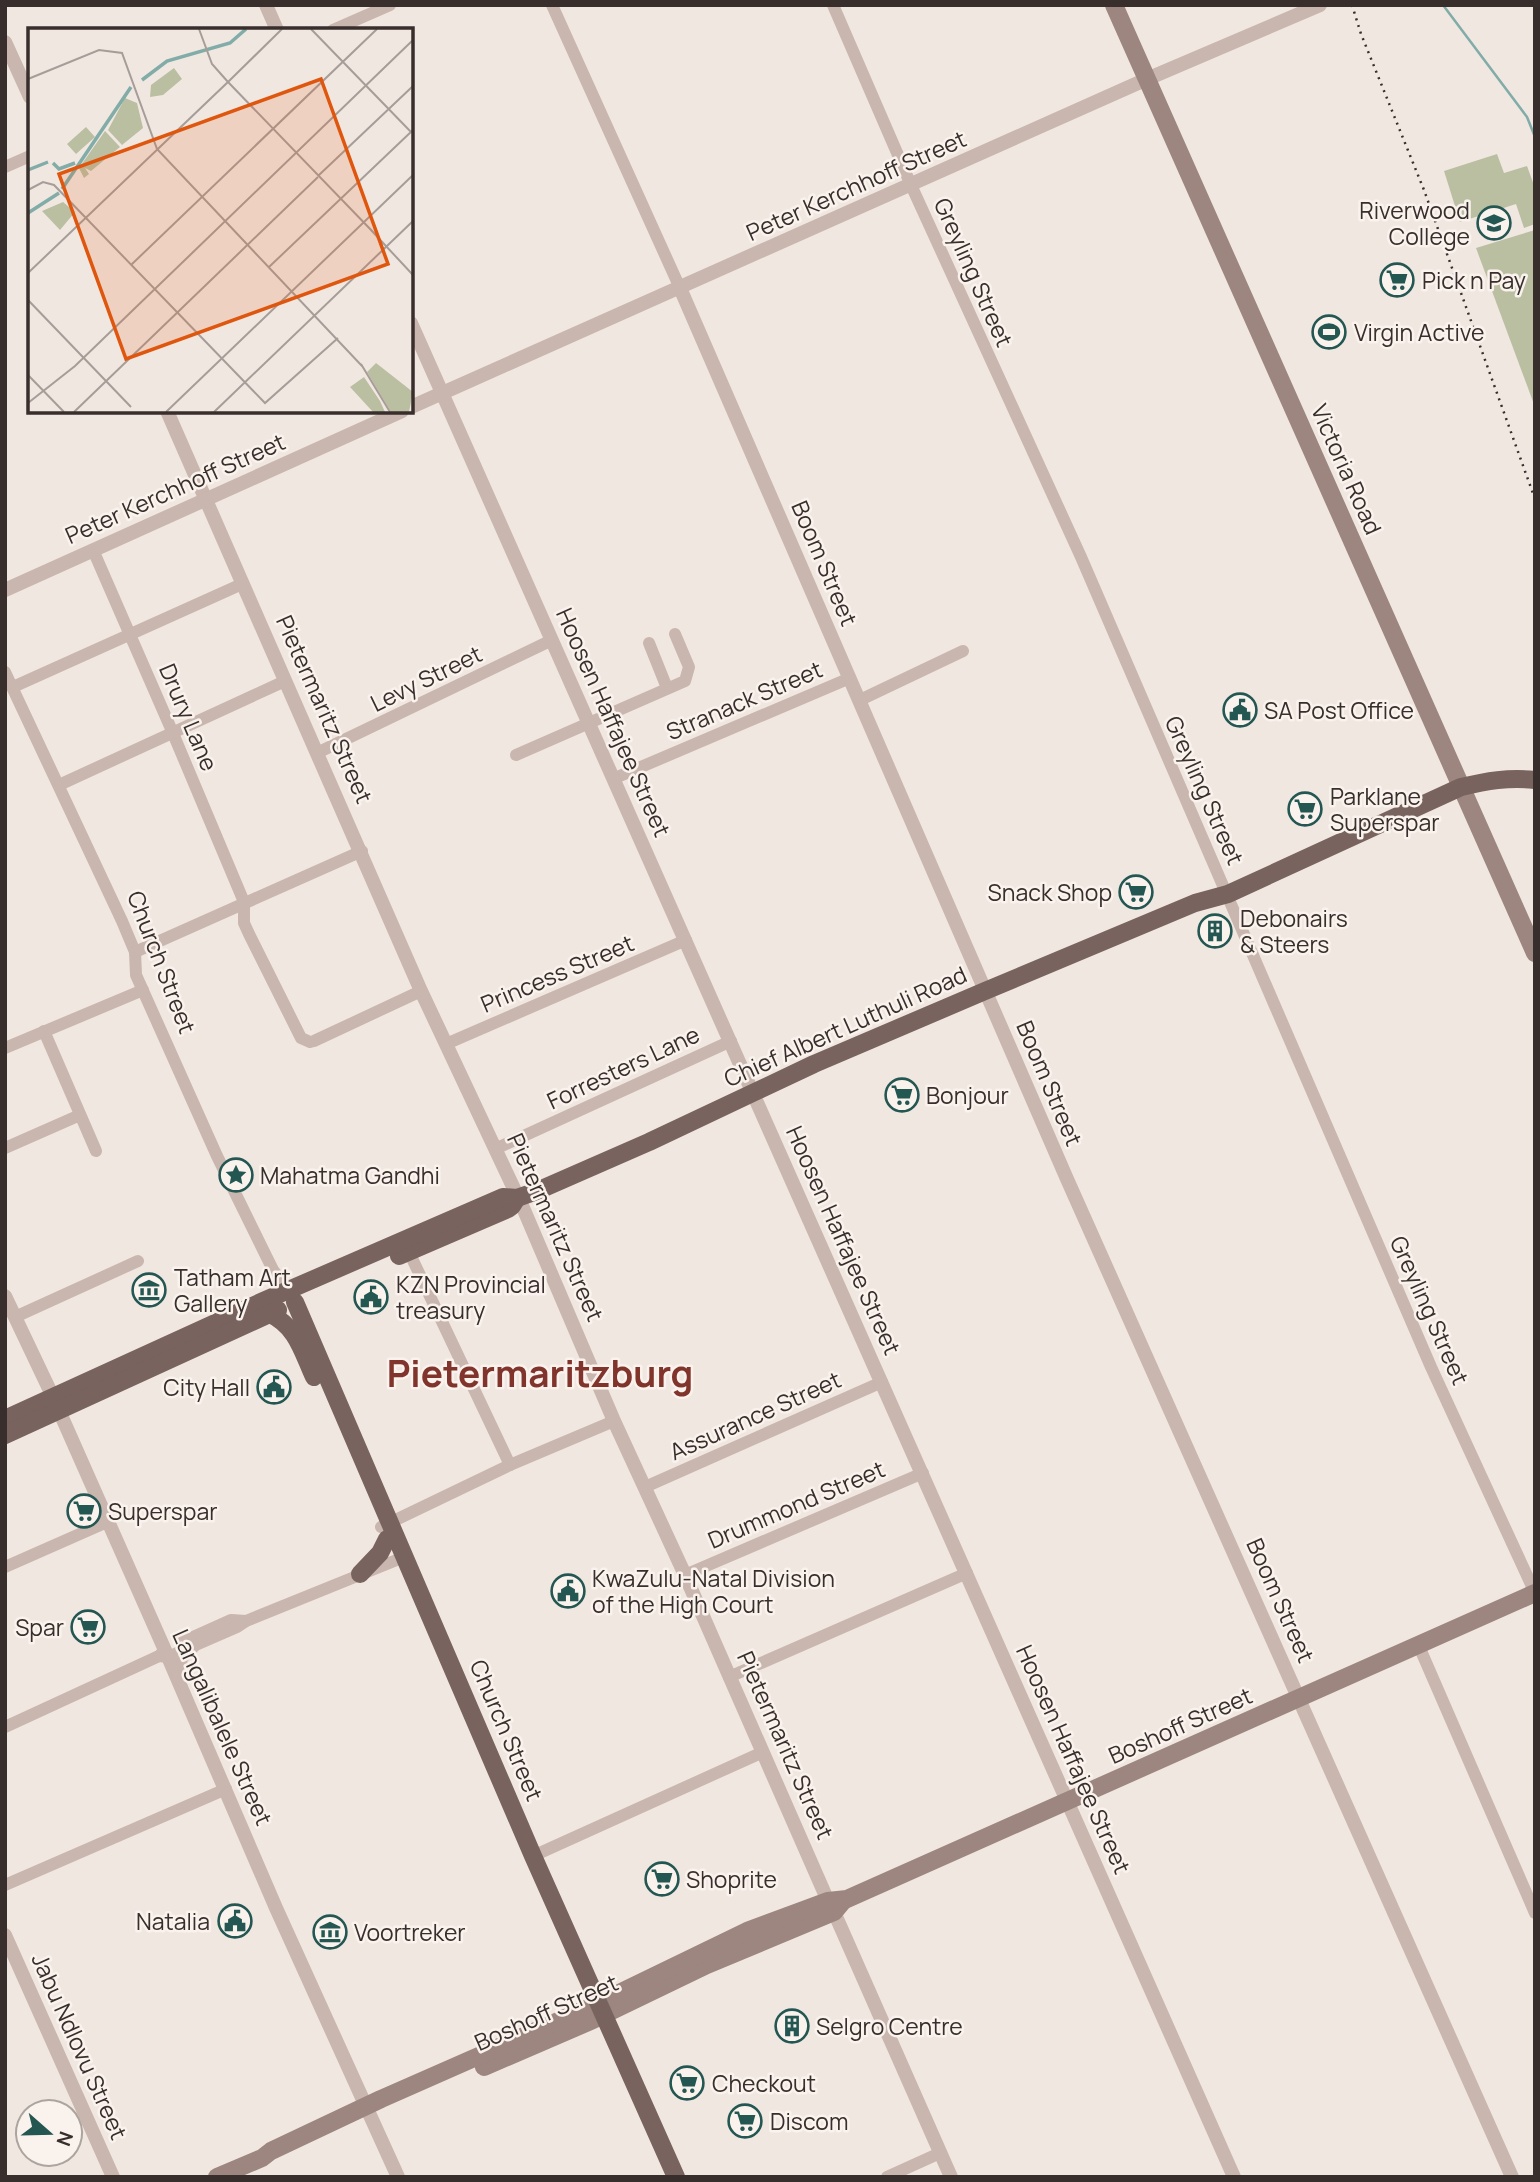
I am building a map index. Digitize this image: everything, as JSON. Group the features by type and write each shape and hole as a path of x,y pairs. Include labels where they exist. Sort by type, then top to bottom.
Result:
{"main road":[{"name":"Victoria Road","path":"1114,5 1535,953"},
{"path":"1459,782 1485,769 1513,766 1535,768"},
{"path":"1459,782 1535,779"},
{"name":"Chief Albert Luthuli Road","path":"5,1435 56,1405 503,1197 517,1198 649,1142 754,1092 985,990 1195,903 1459,782"},
{"name":"Chief Albert Luthuli Road","path":"5,1419 56,1405 270,1314 286,1296 409,1252 508,1209 517,1198"},
{"name":"Church Street","path":"286,1296 386,1529"},
{"name":"Church Street","path":"270,1314 286,1322 294,1333 400,1559 533,1856 613,2055 666,2177"},
{"path":"360,1574 380,1553 386,1529"},
{"name":"Church Street","path":"400,1559 596,2011 676,2177"},
{"name":"Boshoff Street","path":"217,2177 262,2158 271,2151 596,2011 747,1931 835,1905 1535,1593"}],"street":[{"path":"266,5 276,28"},
{"path":"338,28 390,5"},
{"name":"Boom Street","path":"551,5 680,288 1088,1227 1512,2177"},
{"name":"Greyling Street","path":"834,5 911,185 1081,557 1426,1354 1535,1593"},
{"name":"Peter Kerchhoff Street","path":"413,406 1147,79 1320,5"},
{"path":"5,42 28,93"},
{"path":"5,167 28,157"},
{"name":"Hoosen Haffajee Street","path":"413,327 1234,2177"},
{"name":"Pietermaritz Street","path":"168,413 421,990 517,1198 729,1677 835,1905 951,2177"},
{"name":"Peter Kerchhoff Street","path":"5,590 398,413"},
{"name":"Drury Lane","path":"93,550 173,731 244,902 244,923 304,1041 314,1041 421,990"},
{"path":"13,687 242,584"},
{"path":"516,755 685,681 689,667 675,634"},
{"name":"Levy Street","path":"317,753 552,640"},
{"path":"649,643 667,688"},
{"path":"860,700 962,651"},
{"name":"Church Street","path":"5,672 135,952 134,970 217,1156 286,1296"},
{"name":"Stranack Street","path":"615,778 850,678"},
{"path":"59,785 285,681"},
{"path":"135,952 362,851"},
{"name":"Princess Street","path":"446,1044 685,940"},
{"path":"5,1048 143,990"},
{"path":"44,1031 96,1151"},
{"name":"Forresters Lane","path":"495,1149 731,1041"},
{"path":"5,1148 80,1115"},
{"path":"409,1252 509,1465"},
{"path":"15,1317 138,1261"},
{"name":"Langalibalele Street","path":"5,1296 56,1405 276,1908 398,2177"},
{"name":"Assurance Street","path":"645,1487 882,1382"},
{"path":"386,1529 509,1465 614,1421"},
{"name":"Drummond Street","path":"685,1575 923,1473"},
{"path":"5,1567 107,1522"},
{"path":"164,1654 193,1646 246,1621 400,1559"},
{"path":"729,1677 967,1573"},
{"path":"5,1727 232,1620 246,1621"},
{"path":"1418,1644 1535,1913"},
{"path":"178,1679 181,1658 193,1646"},
{"path":"533,1856 763,1752"},
{"path":"5,1885 226,1789"},
{"name":"Jabu Ndlovu Street","path":"5,1935 113,2177"},
{"path":"887,2177 940,2152"}],"green space":[{"path":"1497,154 1504,173 1527,166 1535,188 1535,224 1524,228 1516,204 1460,222 1444,171"},
{"path":"1535,230 1535,407 1476,248"}],"waterway":[{"path":"1443,5 1527,117 1535,137"}],"railway":[{"path":"1352,5 1361,34 1424,190 1535,499"}],"place":[{"name":"Riverwood College","path":"1494,223"},
{"name":"Pick n Pay","path":"1397,280"},
{"name":"Virgin Active","path":"1329,332"},
{"name":"SA Post Office","path":"1240,710"},
{"name":"Parklane Superspar","path":"1305,809"},
{"name":"Snack Shop","path":"1136,892"},
{"name":"Debonairs & Steers","path":"1215,931"},
{"name":"Bonjour","path":"902,1095"},
{"name":"Mahatma Gandhi","path":"236,1175"},
{"name":"Tatham Art Gallery","path":"149,1290"},
{"name":"KZN Provincial treasury","path":"371,1297"},
{"name":"City Hall","path":"274,1387"},
{"name":"Superspar","path":"84,1511"},
{"name":"KwaZulu-Natal Division of the High Court","path":"568,1591"},
{"name":"Spar","path":"88,1627"},
{"name":"Shoprite","path":"662,1879"},
{"name":"Natalia","path":"235,1921"},
{"name":"Voortreker","path":"330,1932"},
{"name":"Selgro Centre","path":"792,2026"},
{"name":"Checkout","path":"687,2083"},
{"name":"Discom","path":"745,2121"}],"district":[{"name":"Pietermaritzburg","path":"540,1373"}]}
